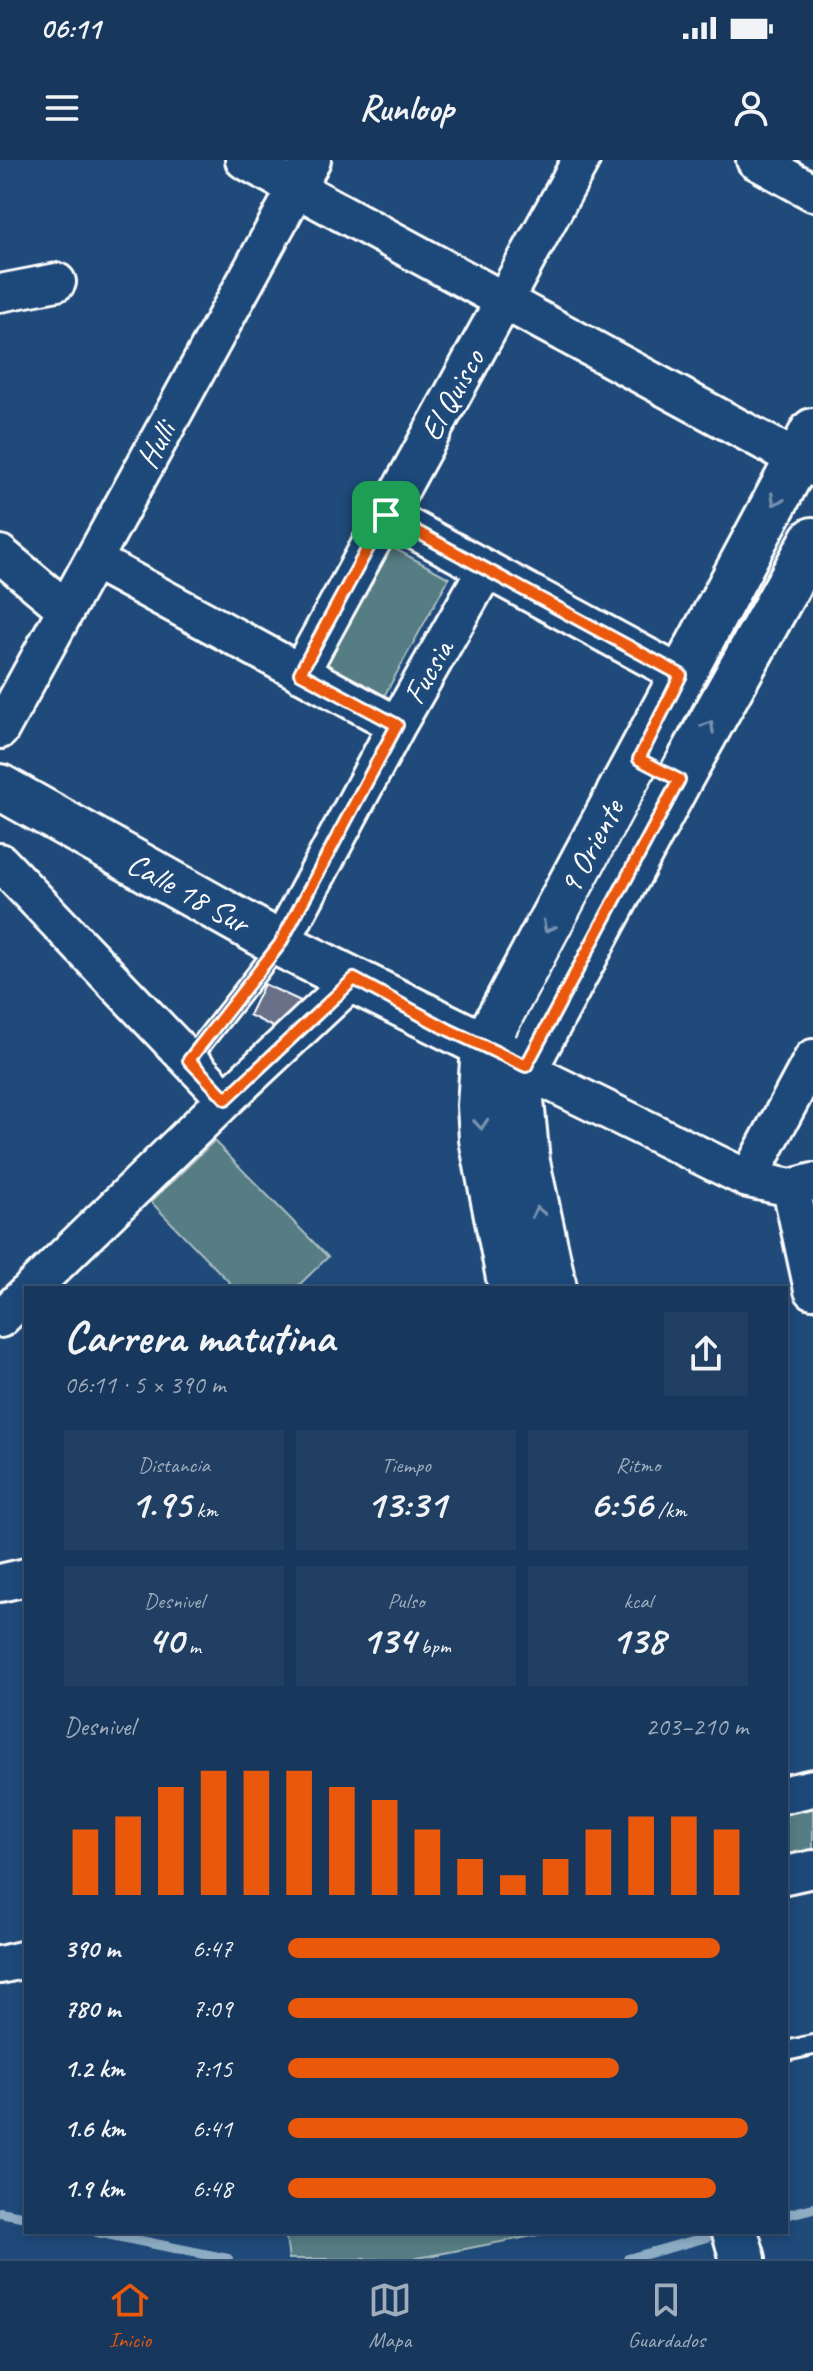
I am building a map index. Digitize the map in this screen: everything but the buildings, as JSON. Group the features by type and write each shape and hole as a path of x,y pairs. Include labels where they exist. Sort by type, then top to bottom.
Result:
{"street":[{"path":"244,160 304,174 503,301 808,453"},
{"name":"El Quisco","path":"300,673 581,160"},
{"path":"755,160 813,192"},
{"name":"Hulli","path":"0,730 304,174"},
{"path":"0,293 57,282"},
{"name":"9 Oriente","path":"511,1286 482,1139 480,1106 484,1046 681,675 808,453"},
{"path":"386,515 681,675"},
{"name":"9 Oriente","path":"554,1286 527,1162 521,1100 526,1066 679,780 813,540"},
{"path":"0,554 66,609"},
{"path":"93,560 397,725"},
{"name":"Fucsia","path":"280,944 397,725 486,569"},
{"path":"639,759 679,780"},
{"name":"Calle 18 Sur","path":"0,787 280,944 526,1066 540,1077 748,1179 802,1185"},
{"path":"0,862 226,1099"},
{"path":"34,1286 226,1099 304,1018 354,979"},
{"path":"748,1179 813,1058"},
{"path":"802,1185 813,1290"},
{"path":"0,1319 24,1296"},
{"path":"0,1583 24,1577"},
{"path":"788,1794 813,1788"},
{"path":"788,1875 813,1869"},
{"path":"0,1965 24,1959"},
{"path":"736,2234 743,2259"}],"lane":[{"path":"189,1060 252,992 280,944"},
{"path":"788,2051 813,2045"}],"green space":[{"path":"388,545 449,578 382,700 321,667"},
{"path":"214,1141 328,1257 298,1286 233,1286 151,1202"},
{"path":"813,1799 813,1851 788,1857 788,1804"},
{"path":"285,2234 543,2234 413,2259 289,2259"}],"waterway":[{"path":"788,2214 813,2208"},
{"path":"0,2212 24,2217"},
{"path":"107,2234 228,2259"},
{"path":"628,2259 718,2234"}],"route":[{"path":"386,515 681,675 639,759 679,780 526,1066 449,1030 354,979 226,1099 189,1060 280,944 397,725 300,673 386,515"}]}
